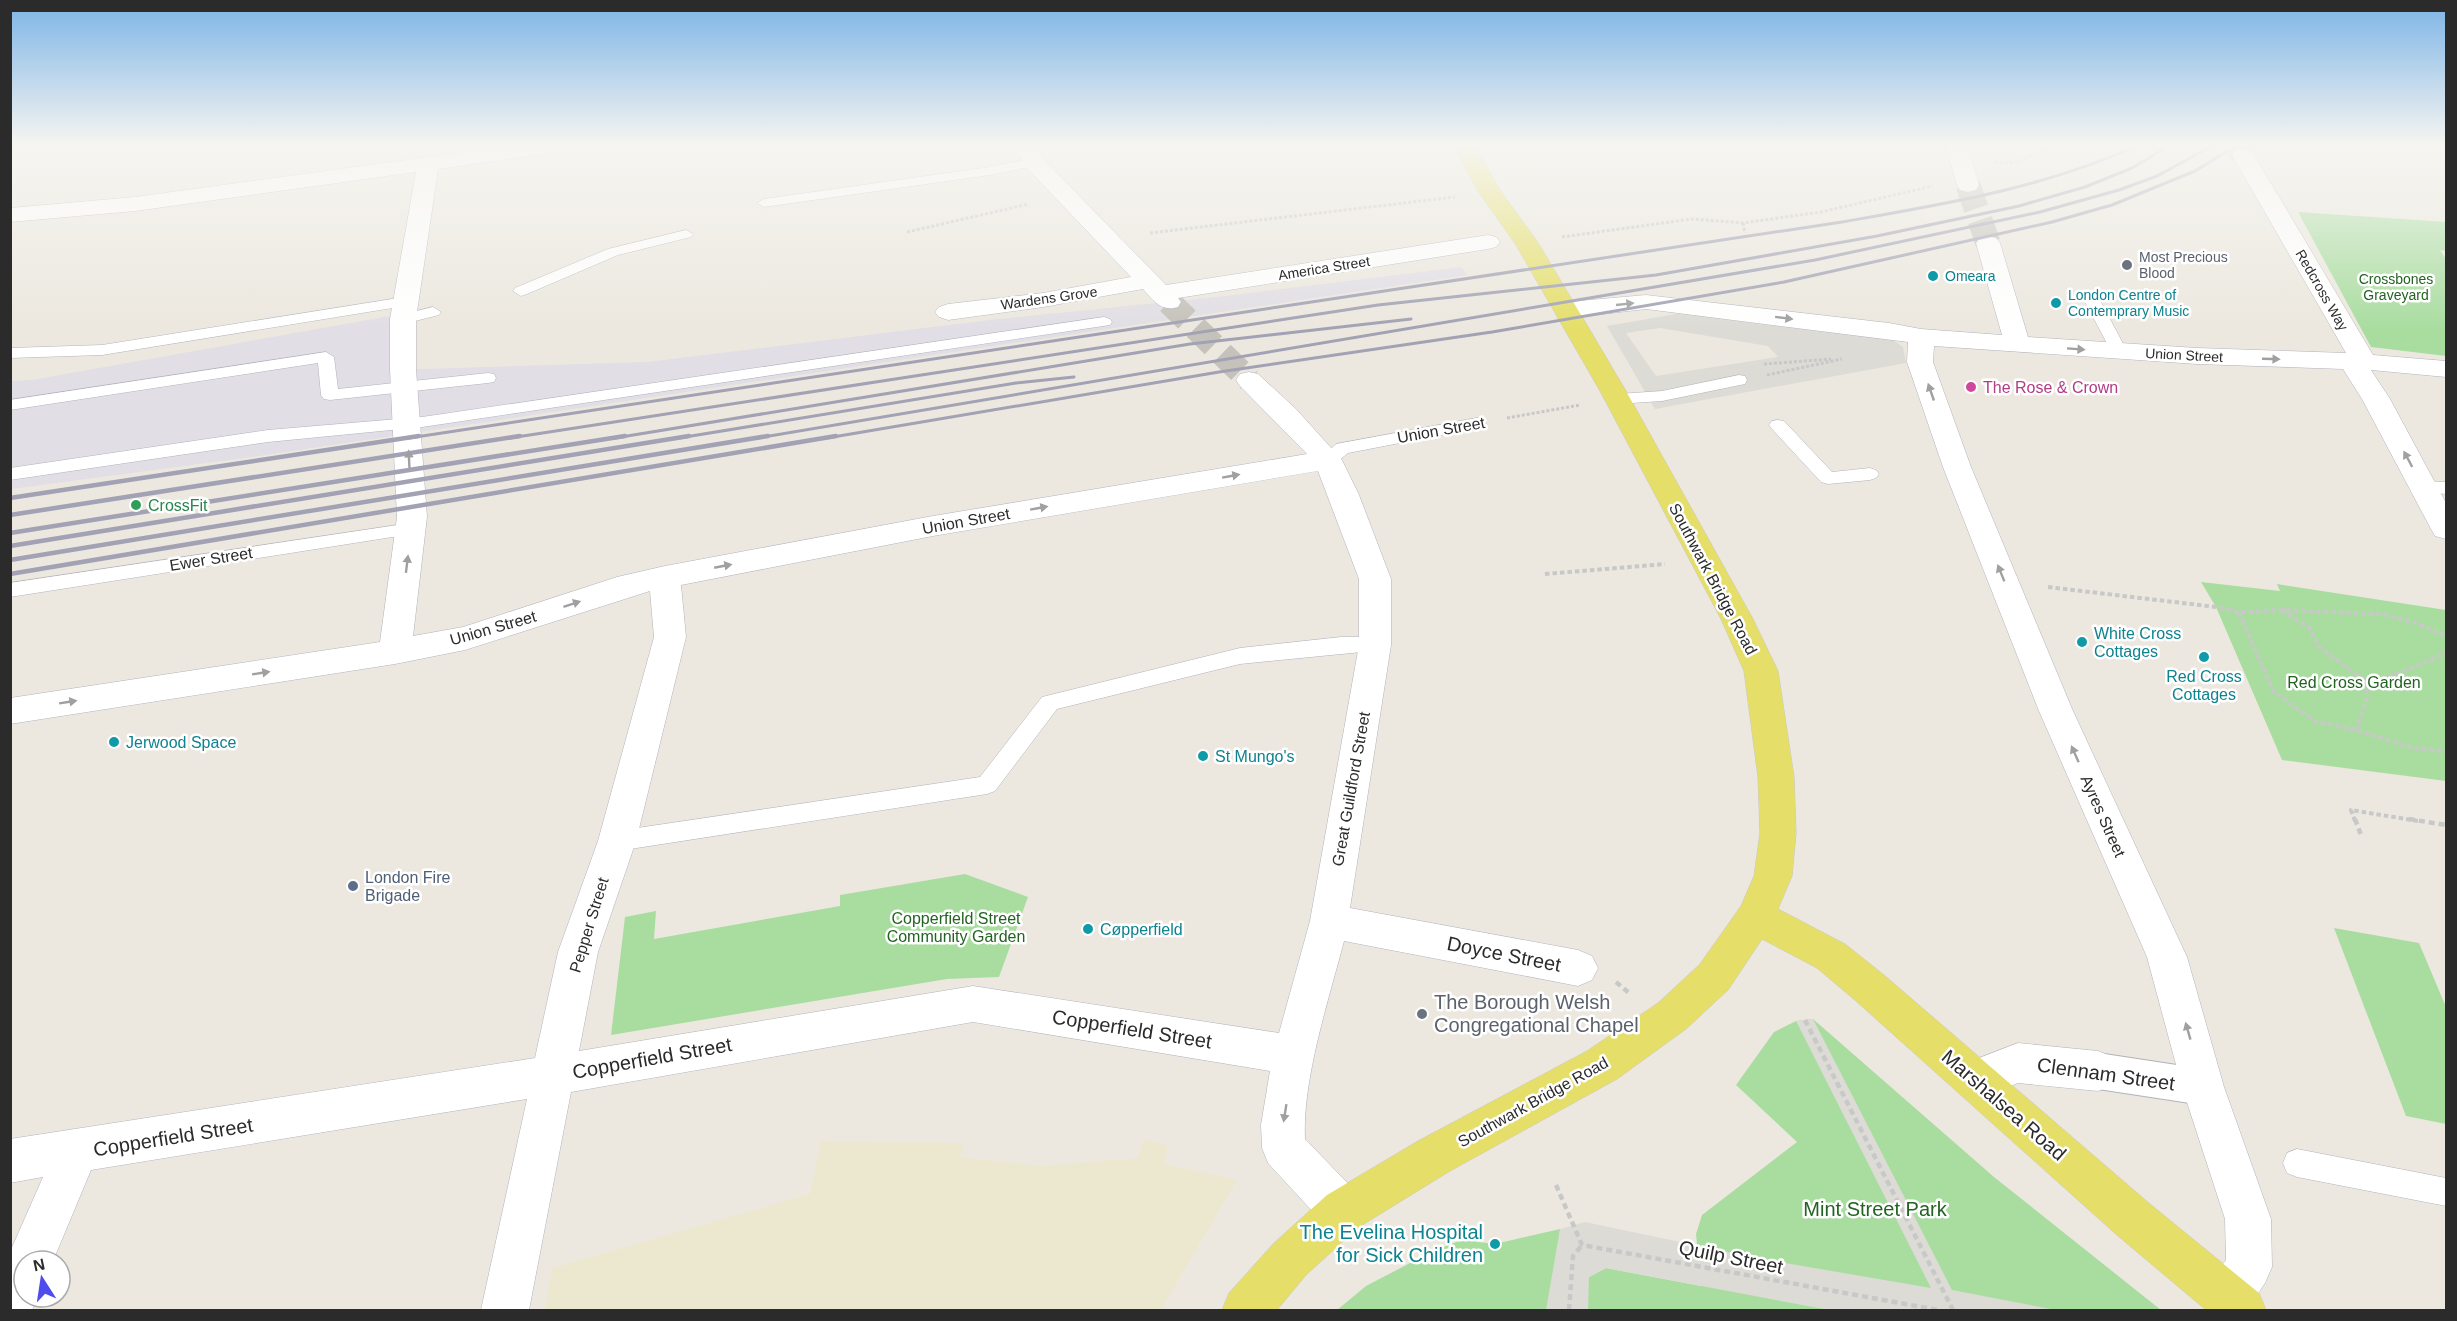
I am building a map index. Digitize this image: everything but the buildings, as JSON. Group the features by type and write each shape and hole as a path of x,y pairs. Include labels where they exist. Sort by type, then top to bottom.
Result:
{"main road":[{"name":"Southwark Bridge Road","path":"1246,1311 1290,1259 1343,1211 1434,1156 1602,1065 1663,1023 1714,977 1756,916 1773,876 1779,828 1776,777 1761,671 1732,610 1618,399 1567,310 1499,206"},
{"name":"Marshalsea Road","path":"1756,916 1831,956 2234,1304"}],"street":[{"path":"10,215 116,206"},
{"path":"395,652 411,528 404,311 422,206"},
{"path":"1075,206 1159,292"},
{"name":"Redcross Way","path":"2272,206 2376,399 2434,488 2446,529"},
{"name":"America Street","path":"1159,292 1488,242"},
{"path":"1988,243 2018,345"},
{"name":"Wardens Grove","path":"948,312 1043,300 1159,292"},
{"name":"Union Street","path":"1567,310 1646,302 1889,331 1921,337 2018,345 2358,362 2446,369"},
{"name":"Ayres Street","path":"1921,337 1920,362 1958,467 2056,711 2167,957 2204,1087 2248,1219 2250,1267 2234,1304"},
{"name":"Great Guildford Street","path":"1249,380 1328,459 1375,579 1375,645 1329,921 1294,1055 1283,1125 1284,1148 1343,1211"},
{"name":"Union Street","path":"10,711 395,652 465,638 628,585 933,526 1328,459"},
{"name":"Pepper Street","path":"505,1311 578,952 617,841 670,637 666,578"},
{"name":"Doyce Street","path":"1329,921 1578,968"},
{"name":"Copperfield Street","path":"10,1161 554,1075 973,1004 1294,1055"},
{"name":"Clennam Street","path":"1976,1079 2018,1063 2034,1063 2204,1087"},
{"path":"35,1249 76,1152"}],"lane":[{"path":"521,291 613,252 686,234"},
{"path":"2093,302 2119,351"},
{"path":"10,353 102,350 404,311 433,312"},
{"path":"10,474 268,436 434,420 1104,322"},
{"path":"10,405 326,357 330,395 488,378"},
{"path":"1618,399 1662,396 1739,380"},
{"name":"Union Street","path":"1328,459 1342,448 1477,423"},
{"path":"1778,425 1828,478 1870,474"},
{"name":"Ewer Street","path":"10,590 411,528"},
{"path":"617,841 987,784 1050,703 1240,656 1341,645 1375,645"},
{"path":"2297,1163 2446,1192"}],"path":[{"path":"907,232 1023,206"},
{"path":"1107,238 1370,206"},
{"path":"1525,242 1692,219 1743,224 1821,212 1841,206"},
{"path":"1743,224 1745,233"},
{"path":"1739,380 1850,358 1762,364"},
{"name":"Union Street","path":"1477,423 1618,399"},
{"path":"1545,574 1646,565"},
{"path":"2005,582 2216,607 2238,612 2281,610 2382,614 2413,622 2446,637"},
{"path":"2281,610 2309,627 2319,647 2366,681 2395,675 2446,652"},
{"path":"2238,612 2273,691 2315,721 2356,730 2413,748 2446,751"},
{"path":"2356,730 2367,699 2366,681"},
{"path":"2361,835 2350,810 2446,825"},
{"name":"Doyce Street","path":"1578,968 1616,981 1663,1023"},
{"path":"1805,1020 1953,1311"},
{"path":"1814,1036 1820,1031"},
{"path":"1556,1185 1582,1245 1573,1256 1569,1311"},
{"name":"Quilp Street","path":"1582,1245 1938,1311"}],"shaded area":[{"path":"1461,267 1468,275 252,457 11,489 10,381 32,380 390,316 392,370 647,362 998,319 1217,297"},
{"path":"1682,313 1893,340 1903,347 1906,363 1655,409 1607,326","holes":["1660,328 1768,346 1778,357 1656,376 1626,333"]},
{"path":"1813,1019 1952,1290 2056,1310 1829,1310 1606,1268 1589,1277 1588,1310 1546,1310 1560,1229 1585,1222 1756,1258 1931,1288 1796,1021"},
{"path":"1144,1140 1168,1145 1164,1164 1237,1180 1161,1310 545,1310 552,1268 810,1194 821,1141 964,1143 960,1157 1040,1166 1138,1158"}],"green space":[{"name":"Crossbones Graveyard","path":"2298,212 2446,222 2446,251 2440,250 2446,259 2446,356 2371,347"},
{"name":"Red Cross Garden","path":"2201,582 2280,591 2277,584 2446,610 2446,781 2282,760 2216,607"},
{"name":"Copperfield Street Community Garden","path":"965,874 1028,897 999,977 947,979 611,1035 625,917 656,911 654,939 840,906 840,895"},
{"path":"2334,928 2419,943 2446,1007 2446,1124 2406,1116"},
{"name":"Mint Street Park","path":"1813,1019 1994,1177 2161,1310 1337,1310 1366,1286 1435,1250 1462,1240 1495,1244 1560,1229 1557,1273 1589,1277 1606,1268 1701,1286 1696,1234 1702,1215 1797,1142 1736,1085 1774,1032 1796,1021"}],"tunnel":[{"path":"1975,206 1988,243"},
{"path":"1169,302 1249,380"}],"railway":[{"path":"409,438 1842,222 1932,206"},
{"path":"510,438 1378,305 1656,275 1877,236 2020,206"},
{"path":"758,438 1815,260 2063,206"},
{"path":"827,438 1219,372 1492,332 1784,282 2052,222 2110,206"},
{"path":"615,438 1190,344 1411,319"},
{"path":"679,438 1016,383 1074,377"},
{"path":"10,498 419,436"},
{"path":"10,515 520,436"},
{"path":"10,533 625,436"},
{"path":"10,546 689,436"},
{"path":"10,560 768,436"},
{"path":"10,574 836,436"}],"place":[{"name":"Most Precious Blood","path":"2127,265"},
{"name":"Omeara","path":"1933,276"},
{"name":"London Centre of Contemprary Music","path":"2056,303"},
{"name":"The Rose & Crown","path":"1971,387"},
{"name":"CrossFit","path":"136,505"},
{"name":"White Cross Cottages","path":"2082,642"},
{"name":"Red Cross Cottages","path":"2204,657"},
{"name":"Jerwood Space","path":"114,742"},
{"name":"St Mungo's","path":"1203,756"},
{"name":"London Fire Brigade","path":"353,886"},
{"name":"Cøpperfield","path":"1088,929"},
{"name":"The Borough Welsh Congregational Chapel","path":"1422,1014"},
{"name":"The Evelina Hospital for Sick Children","path":"1495,1244"}]}
